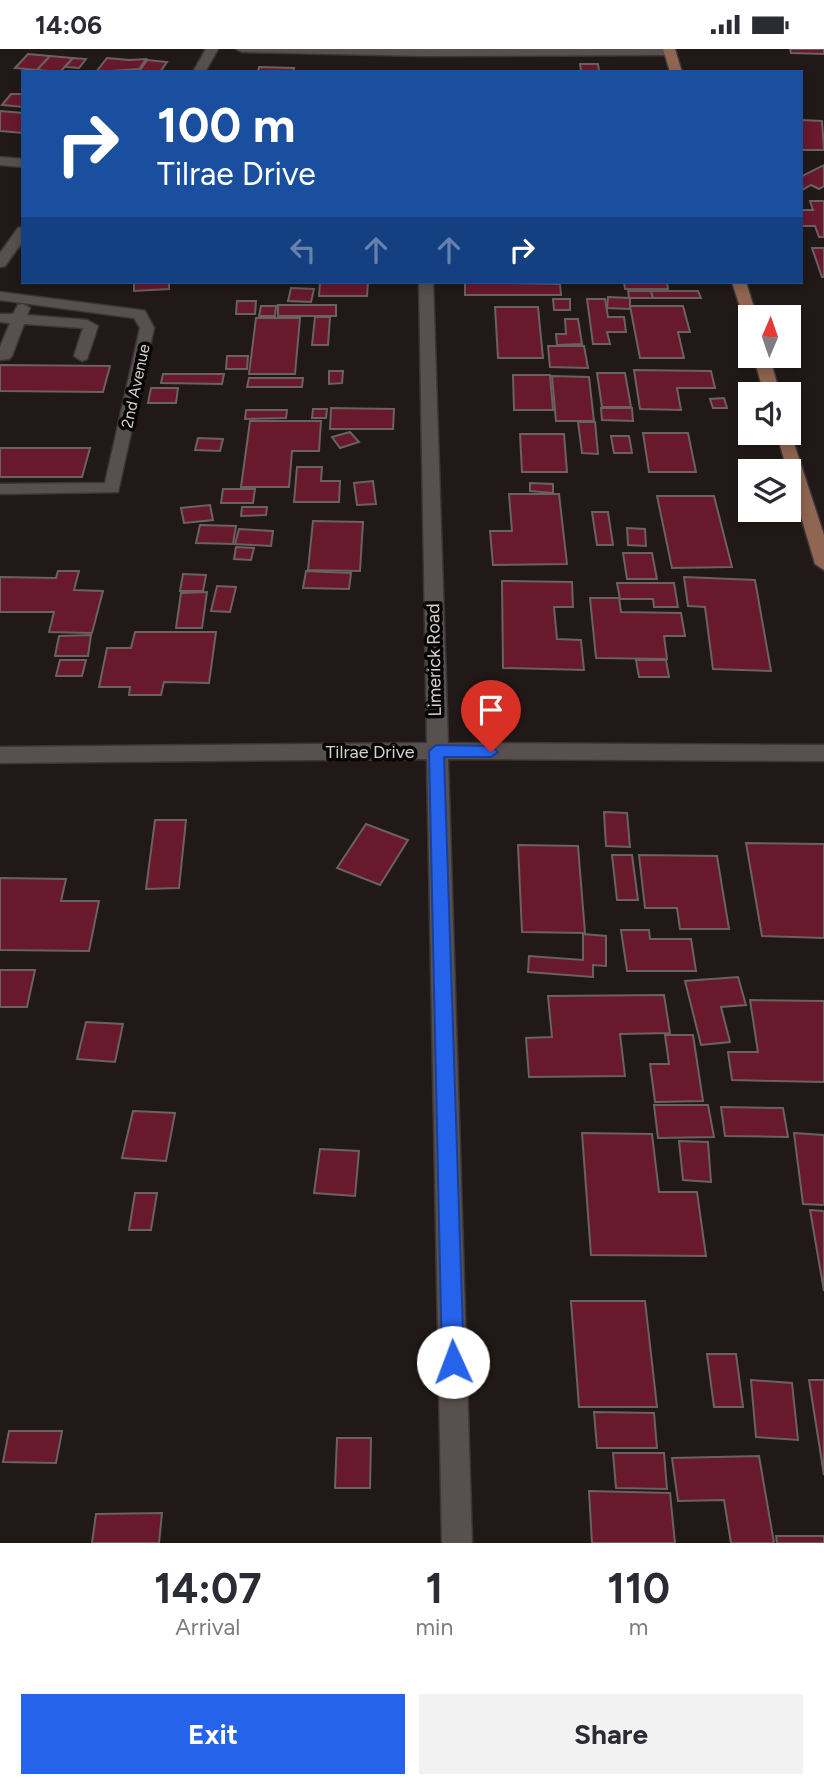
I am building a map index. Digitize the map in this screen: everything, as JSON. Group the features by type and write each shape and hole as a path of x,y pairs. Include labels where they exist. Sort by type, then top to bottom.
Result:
{"main road":[{"path":"670,51 675,70"},
{"path":"740,284 746,305"},
{"path":"788,445 824,564"}],"street":[{"path":"200,70 212,49"},
{"path":"242,49 424,55 670,51"},
{"path":"0,161 21,163"},
{"path":"0,263 21,234"},
{"name":"Limerick Road","path":"426,284 457,1543"},
{"name":"2nd Avenue","path":"0,296 140,314 147,328 112,488 0,489"},
{"path":"4,356 26,300"},
{"path":"0,318 87,324 91,326 82,356"},
{"name":"Tilrae Drive","path":"0,755 436,751 824,753"}],"building":[{"path":"790,49 824,49 824,54 791,53"},
{"path":"28,54 50,56 37,70 15,68"},
{"path":"50,56 73,58 62,70 37,70"},
{"path":"73,58 86,59 79,68 65,67"},
{"path":"107,58 146,59 139,69 98,70"},
{"path":"147,60 167,62 161,70 140,70"},
{"path":"580,64 598,64 599,70 581,70"},
{"path":"259,67 294,68 294,70 258,70"},
{"path":"11,94 21,94 21,107 2,105"},
{"path":"0,111 21,113 21,133 0,131"},
{"path":"803,120 822,121 824,150 803,150"},
{"path":"824,165 824,186 819,189 811,185 803,189 803,176"},
{"path":"810,201 824,201 824,237 819,237 815,226 803,226 803,210 813,210"},
{"path":"812,248 824,248 824,277 822,277"},
{"path":"134,284 169,284 169,289 134,291"},
{"path":"320,284 368,284 367,296 319,296"},
{"path":"465,284 560,284 561,295 465,295"},
{"path":"624,284 667,284 668,289 625,289"},
{"path":"291,288 314,289 311,302 288,301"},
{"path":"628,291 651,291 653,298 629,298"},
{"path":"651,291 698,291 701,298 653,298"},
{"path":"608,297 630,298 630,309 607,308"},
{"path":"553,299 570,299 570,310 554,310"},
{"path":"587,299 605,299 608,317 624,317 626,332 607,332 610,344 593,344"},
{"path":"237,301 256,301 255,314 236,314"},
{"path":"278,305 336,305 336,316 278,316"},
{"path":"261,306 276,306 275,316 259,316"},
{"path":"630,306 683,306 690,332 678,332 684,358 640,358"},
{"path":"495,307 538,307 543,358 498,358"},
{"path":"315,317 330,317 328,345 312,345"},
{"path":"256,318 300,318 295,374 249,374"},
{"path":"565,319 578,319 582,344 557,345 556,334 566,334"},
{"path":"548,346 584,346 588,368 550,367"},
{"path":"227,356 248,356 247,369 226,369"},
{"path":"0,365 110,366 103,392 0,391"},
{"path":"634,370 711,371 715,388 677,388 681,410 640,409"},
{"path":"329,371 343,371 342,383 329,384"},
{"path":"597,373 625,373 631,407 602,407"},
{"path":"163,374 224,374 222,384 161,383"},
{"path":"513,375 550,375 553,410 514,410"},
{"path":"552,376 589,377 594,421 556,421"},
{"path":"249,378 303,378 302,387 247,387"},
{"path":"151,388 178,388 176,403 148,403"},
{"path":"724,398 727,408 713,408 710,399"},
{"path":"331,408 394,409 393,429 330,429"},
{"path":"601,408 632,408 633,421 602,420"},
{"path":"313,409 327,409 326,418 312,418"},
{"path":"246,410 287,410 286,418 245,419"},
{"path":"250,421 321,421 319,451 292,451 289,487 241,487"},
{"path":"578,422 595,422 598,454 582,453"},
{"path":"350,432 359,442 340,448 332,437"},
{"path":"643,433 688,433 696,472 649,472"},
{"path":"520,434 564,434 567,472 522,472"},
{"path":"611,436 629,436 632,453 614,453"},
{"path":"198,438 223,439 220,451 195,450"},
{"path":"0,448 90,448 82,477 0,477"},
{"path":"297,467 322,467 321,481 340,481 339,502 294,502"},
{"path":"373,481 376,504 357,505 354,483"},
{"path":"530,483 553,484 553,493 530,491"},
{"path":"223,489 255,489 253,503 221,503"},
{"path":"509,494 559,494 567,564 493,565 490,531 512,531"},
{"path":"657,496 714,496 732,567 672,568"},
{"path":"210,505 213,520 184,523 181,508"},
{"path":"242,507 267,507 266,515 241,516"},
{"path":"592,512 608,512 613,545 597,545"},
{"path":"313,521 363,522 360,571 308,570"},
{"path":"200,525 236,526 233,544 196,543"},
{"path":"627,528 645,529 646,546 628,545"},
{"path":"239,529 273,531 271,546 235,544"},
{"path":"236,547 254,548 251,560 234,559"},
{"path":"623,553 652,553 657,579 627,579"},
{"path":"58,571 79,571 74,590 103,591 92,633 49,632 54,612 0,612 0,577 56,578"},
{"path":"306,571 351,573 349,589 303,588"},
{"path":"183,574 206,575 203,591 180,591"},
{"path":"684,577 755,580 771,671 713,669 705,607 688,606"},
{"path":"502,581 572,582 573,607 554,607 557,639 581,640 584,670 503,668"},
{"path":"617,583 674,583 678,607 654,607 653,599 620,599"},
{"path":"217,586 236,587 230,612 211,611"},
{"path":"207,592 202,628 176,628 181,593"},
{"path":"590,598 619,598 621,612 681,613 685,636 664,636 667,659 596,658"},
{"path":"135,632 216,632 209,683 164,682 161,695 129,695 130,687 99,687 107,648 131,648"},
{"path":"91,635 88,656 55,656 59,636"},
{"path":"60,660 86,660 82,676 56,676"},
{"path":"636,660 666,660 669,677 639,677"},
{"path":"604,812 627,813 630,847 606,846"},
{"path":"155,820 186,820 179,888 146,889"},
{"path":"366,824 408,840 380,885 337,868"},
{"path":"746,843 824,844 824,938 762,936"},
{"path":"518,845 578,846 585,933 522,932"},
{"path":"612,855 632,855 638,900 617,900"},
{"path":"639,855 717,856 729,929 680,929 677,908 645,908"},
{"path":"0,878 66,879 61,901 99,901 89,951 0,950"},
{"path":"621,930 649,930 650,939 691,939 696,971 627,971"},
{"path":"583,934 606,936 606,966 593,965 593,977 528,972 529,956 583,960"},
{"path":"0,970 35,970 27,1007 0,1007"},
{"path":"738,977 746,1005 721,1007 730,1042 701,1045 685,981"},
{"path":"664,995 670,1033 620,1034 625,1076 529,1077 526,1038 552,1037 548,996"},
{"path":"750,1000 824,1001 824,1082 732,1080 728,1052 758,1052"},
{"path":"86,1022 123,1024 115,1062 77,1059"},
{"path":"665,1035 693,1035 703,1101 655,1102 650,1064 669,1064"},
{"path":"654,1105 708,1105 714,1137 658,1138"},
{"path":"721,1107 783,1108 788,1137 725,1136"},
{"path":"133,1111 175,1113 166,1161 122,1158"},
{"path":"582,1133 652,1134 659,1192 697,1192 706,1256 591,1255"},
{"path":"794,1133 824,1135 824,1205 803,1204"},
{"path":"679,1141 708,1142 711,1182 683,1180"},
{"path":"320,1149 359,1151 355,1196 314,1193"},
{"path":"135,1193 157,1193 151,1230 129,1230"},
{"path":"810,1210 824,1211 824,1291"},
{"path":"571,1301 645,1301 657,1407 579,1407"},
{"path":"707,1354 736,1354 743,1407 714,1407"},
{"path":"751,1380 792,1383 798,1440 756,1437"},
{"path":"809,1380 824,1380 824,1475"},
{"path":"594,1412 654,1413 657,1448 597,1448"},
{"path":"9,1431 62,1431 56,1463 3,1462"},
{"path":"337,1438 371,1438 370,1488 335,1488"},
{"path":"613,1453 664,1453 667,1489 616,1488"},
{"path":"759,1456 774,1543 731,1543 724,1500 678,1501 672,1458"},
{"path":"589,1491 670,1493 675,1543 592,1543"},
{"path":"162,1513 159,1543 92,1543 96,1514"},
{"path":"776,1536 824,1536 824,1543 777,1543"}],"route":[{"path":"453,1362 436,751 491,752"}]}
